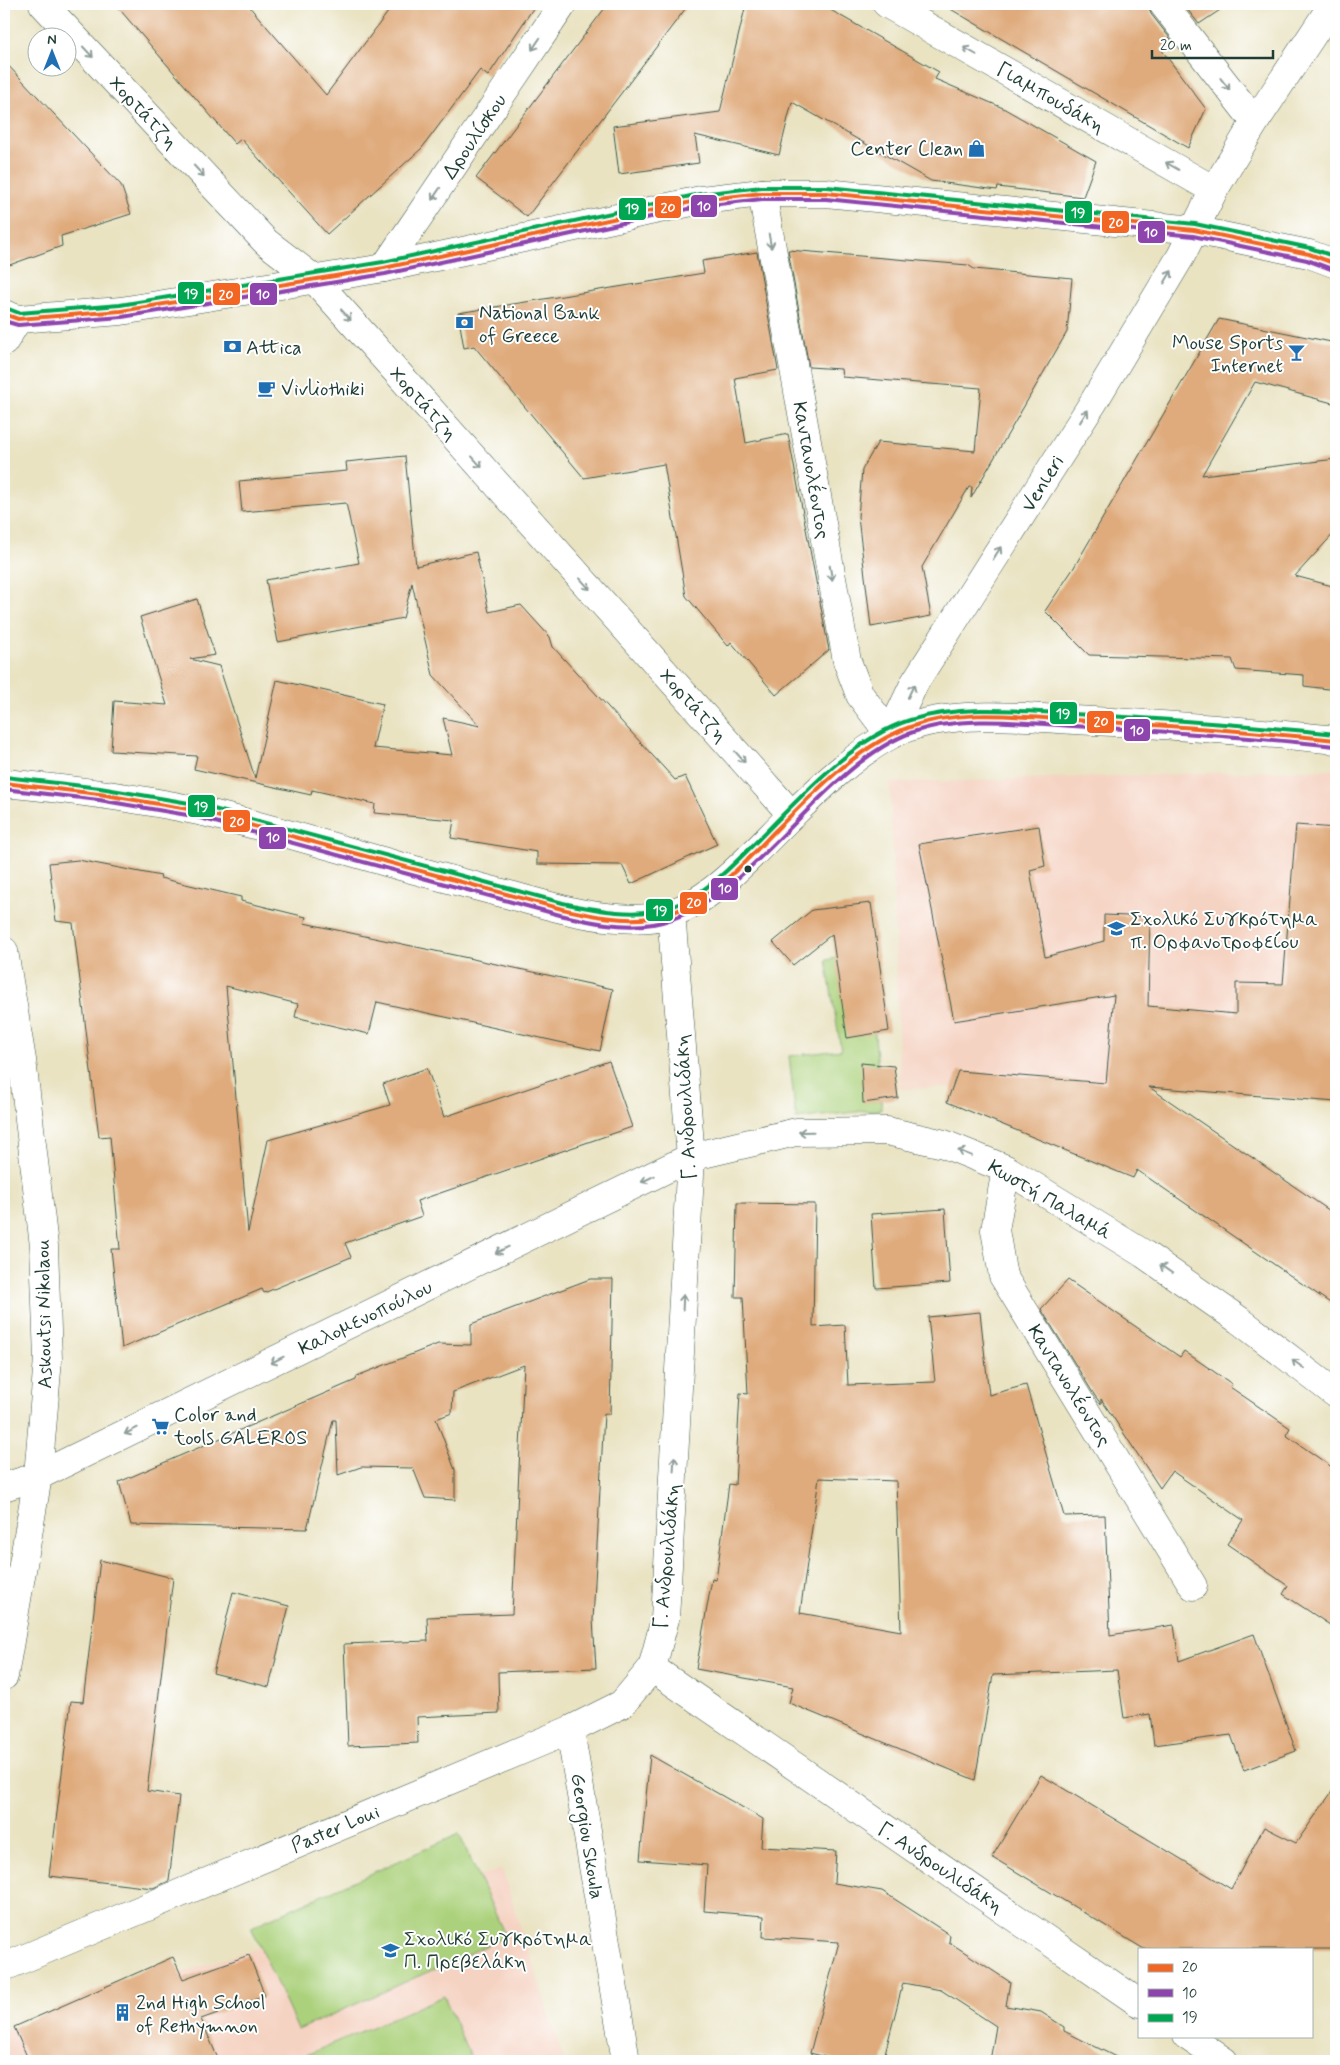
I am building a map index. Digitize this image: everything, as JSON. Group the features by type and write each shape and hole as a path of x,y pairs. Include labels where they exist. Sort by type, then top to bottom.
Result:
{"street":[{"name":"Χορτάτζη","path":"43,4 266,242 313,278 792,815"},
{"name":"Δρουλίσκου","path":"384,268 563,4"},
{"name":"Γιαμπουδάκη","path":"887,4 1214,190"},
{"path":"1163,4 1255,122"},
{"name":"Venιeri","path":"890,735 915,682 1093,403 1181,256 1214,190 1255,122 1333,4"},
{"path":"4,342 11,316 121,311 313,278 384,268 701,200 762,193 826,193 1194,230 1309,254 1336,264"},
{"name":"Καντανολέοντος","path":"762,193 847,661 860,695 890,735"},
{"path":"4,783 194,810 544,905 610,918 655,918 672,913 702,896 744,863 792,815 856,760 890,735 905,728 933,722 998,717 1129,722 1336,740"},
{"name":"Γ. Ανδρουλιδάκη","path":"672,913 691,1157 665,1619 652,1668 1138,2002"},
{"name":"Askoutsi Nikolaou","path":"4,951 13,1062 44,1256 48,1359 38,1476 4,1676"},
{"name":"Κωστή Παλαμά","path":"691,1157 796,1132 887,1131 944,1144 1006,1170 1144,1254 1239,1320 1336,1394"},
{"name":"Καλομενοπούλου","path":"4,1487 38,1476 691,1157"},
{"name":"Καντανολέοντος","path":"1006,1170 995,1230 1003,1276 1193,1586"},
{"name":"Paster Loui","path":"4,1967 570,1730 622,1704 652,1668"},
{"name":"Georgiou Skoula","path":"570,1730 626,2061"},
{"path":"1190,2038 1224,2061"}],"shaded area":[{"name":"Σχολικό Συγκρότημα π. Ορφανοτροφείου","path":"1336,769 1336,1075 900,1089 890,783"},
{"name":"Σχολικό Συγκρότημα Π. Πρεβελάκη","path":"502,1869 564,2061 4,2061 4,2030"}],"green space":[{"path":"867,953 882,1109 796,1119 789,1056 841,1050 826,960"},
{"path":"459,1834 506,1937 298,2030 251,1927"},
{"path":"444,1996 472,2061 292,2061"}],"building":[{"path":"115,4 247,4 326,95 394,4 536,4 488,76 480,70 422,148 327,234 241,139 235,144"},
{"path":"608,4 689,4 527,217 476,178"},
{"path":"746,4 820,4 939,72 935,79 1003,108 1096,161 1083,197 998,187 997,190 931,181 792,102 779,155 695,135 699,163 619,174 613,126 720,112"},
{"path":"942,4 1148,4 1151,14 1173,42 1161,49 1206,109 1188,148"},
{"path":"1183,4 1229,4 1199,24"},
{"path":"4,61 121,185 131,214 61,236 62,246 4,267"},
{"path":"788,250 968,265 974,269 1072,278 1067,332 971,498 972,487 969,487 922,567 931,616 871,627 858,517 862,470 878,442 975,451 981,388 842,377 841,369 809,367"},
{"path":"757,252 778,370 735,378 746,443 788,434 829,650 776,695 731,642 728,646 686,596 664,464 584,478 474,346 464,348 458,313 704,273 702,261"},
{"path":"1219,319 1336,343 1336,404 1255,382 1202,475 1336,459 1336,531 1295,576 1336,587 1336,690 1304,686 1304,675 1236,670 1232,659 1089,655 1045,611 1073,569"},
{"path":"405,456 416,566 476,552 489,612 521,605 550,637 553,647 675,780 685,776 717,844 631,884 622,865 537,864 537,852 451,838 454,820 374,813 375,804 312,790 311,795 194,769 197,756 111,751 114,701 167,705 140,617 197,599 215,655 190,659 219,666 255,778 277,680 383,704 373,748 452,755 443,718 480,726 433,675 412,583 403,618 278,642 266,580 359,563 346,503 242,512 239,481 347,471 346,462"},
{"path":"1296,825 1336,828 1336,1102 1149,1087 1336,1215 1336,1307 1137,1170 1133,1178 947,1102 958,1071 1106,1083 1114,995 954,1021 919,844 1039,826 1045,866 1030,870 1045,957 1104,941 1104,915 1150,917 1148,1006 1236,1014 1236,983 1283,984"},
{"path":"78,860 161,876 160,878 241,897 241,901 306,917 304,923 613,989 600,1051 377,1002 369,1034 295,1017 298,1004 226,986 248,1232 268,1140 390,1105 383,1084 427,1068 444,1117 609,1061 632,1127 417,1201 422,1216 345,1243 351,1257 264,1293 262,1289 122,1348 111,1249 120,1249 110,1136 99,1137 73,923 56,921 49,863"},
{"path":"871,903 889,1031 847,1038 832,934 793,965 773,942 812,910"},
{"path":"861,1063 894,1066 898,1098 863,1103"},
{"path":"737,1203 815,1204 813,1327 845,1325 848,1385 935,1382 928,1317 980,1312 989,1395 1026,1385 1064,1516 1105,1515 1110,1635 1174,1625 1179,1661 1254,1634 1296,1751 1244,1770 1231,1735 1154,1745 1150,1714 1124,1718 1117,1670 993,1675 975,1780 789,1703 793,1687 696,1669 712,1579 716,1580 729,1484 735,1485 740,1393 748,1394 743,1297 735,1297","holes":["819,1478 896,1481 901,1631 800,1613"]},
{"path":"945,1209 950,1283 876,1288 871,1214"},
{"path":"590,1279 613,1279 610,1414 604,1414 593,1620 596,1668 498,1672 499,1713 417,1717 418,1743 348,1746 344,1644 428,1641 427,1617 512,1614 524,1365 453,1392 452,1413 436,1419 455,1470 455,1500 425,1498 413,1468 361,1467 338,1475 336,1420 333,1420 307,1529 131,1525 119,1482 356,1380 357,1376 438,1344 471,1345 471,1324"},
{"path":"1068,1280 1180,1357 1184,1351 1232,1384 1230,1387 1290,1428 1286,1435 1336,1470 1336,1629 1283,1594 1288,1586 1227,1544 1243,1520 1172,1471 1160,1488 1101,1399 1101,1404 1095,1396 1041,1309"},
{"path":"100,1560 173,1578 147,1791 179,1796 169,1881 153,1888 49,1876 71,1701 83,1702"},
{"path":"233,1592 289,1606 269,1687 213,1673"},
{"path":"650,1755 763,1819 761,1847 836,1851 834,1883 882,1891 950,1935 949,1942 1010,1982 1006,2006 1041,2012 1064,2027 1064,2031 1124,2061 990,2061 996,2026 941,1990 903,1983 883,2061 842,2061 810,2053 839,1942 763,1937 764,1916 704,1911 707,1865 640,1860"},
{"path":"1041,1775 1231,1889 1264,1827 1296,1843 1336,1786 1336,1949 1142,1948 992,1857"},
{"name":"2nd High School of Rethymnon","path":"249,1955 265,1996 201,2019 219,2061 29,2061 14,2027 173,1957 183,1979"}],"transit line":[{"name":"19","path":"6,308 19,313 120,305 383,262 700,194 762,187 827,187 1195,224 1310,248 1336,257"},
{"name":"20","path":"4,314 18,319 121,311 384,268 701,200 762,193 826,193 1194,230 1309,254 1336,264"},
{"name":"10","path":"4,321 18,325 122,317 385,274 702,206 762,199 826,199 1193,236 1307,260 1334,270"},
{"name":"19","path":"5,777 100,788 195,804 563,903 629,913 668,908 680,904 702,891 731,867 804,794 844,758 865,742 887,729 910,720 950,712 1012,710 1205,722 1336,734"},
{"name":"20","path":"4,783 99,794 194,810 562,909 606,917 639,919 669,914 704,897 735,872 838,771 872,746 891,735 930,721 950,717 991,715 1205,728 1336,740"},
{"name":"10","path":"4,789 99,800 193,816 560,915 606,924 630,926 653,924 679,916 704,903 729,886 818,800 864,759 903,736 932,727 952,723 992,721 1204,734 1335,746"}],"place":[{"name":"Center Clean","path":"977,148"},
{"name":"National Bank of Greece","path":"465,323"},
{"name":"Attica","path":"232,347"},
{"name":"Mouse Sports Internet","path":"1297,353"},
{"name":"Vivliothiki","path":"267,388"},
{"name":"Σχολικό Συγκρότημα π. Ορφανοτροφείου","path":"1116,929"},
{"name":"Color and tools GALEROS","path":"160,1426"},
{"name":"Σχολικό Συγκρότημα Π. Πρεβελάκη","path":"390,1950"},
{"name":"2nd High School of Rethymnon","path":"122,2013"}]}
